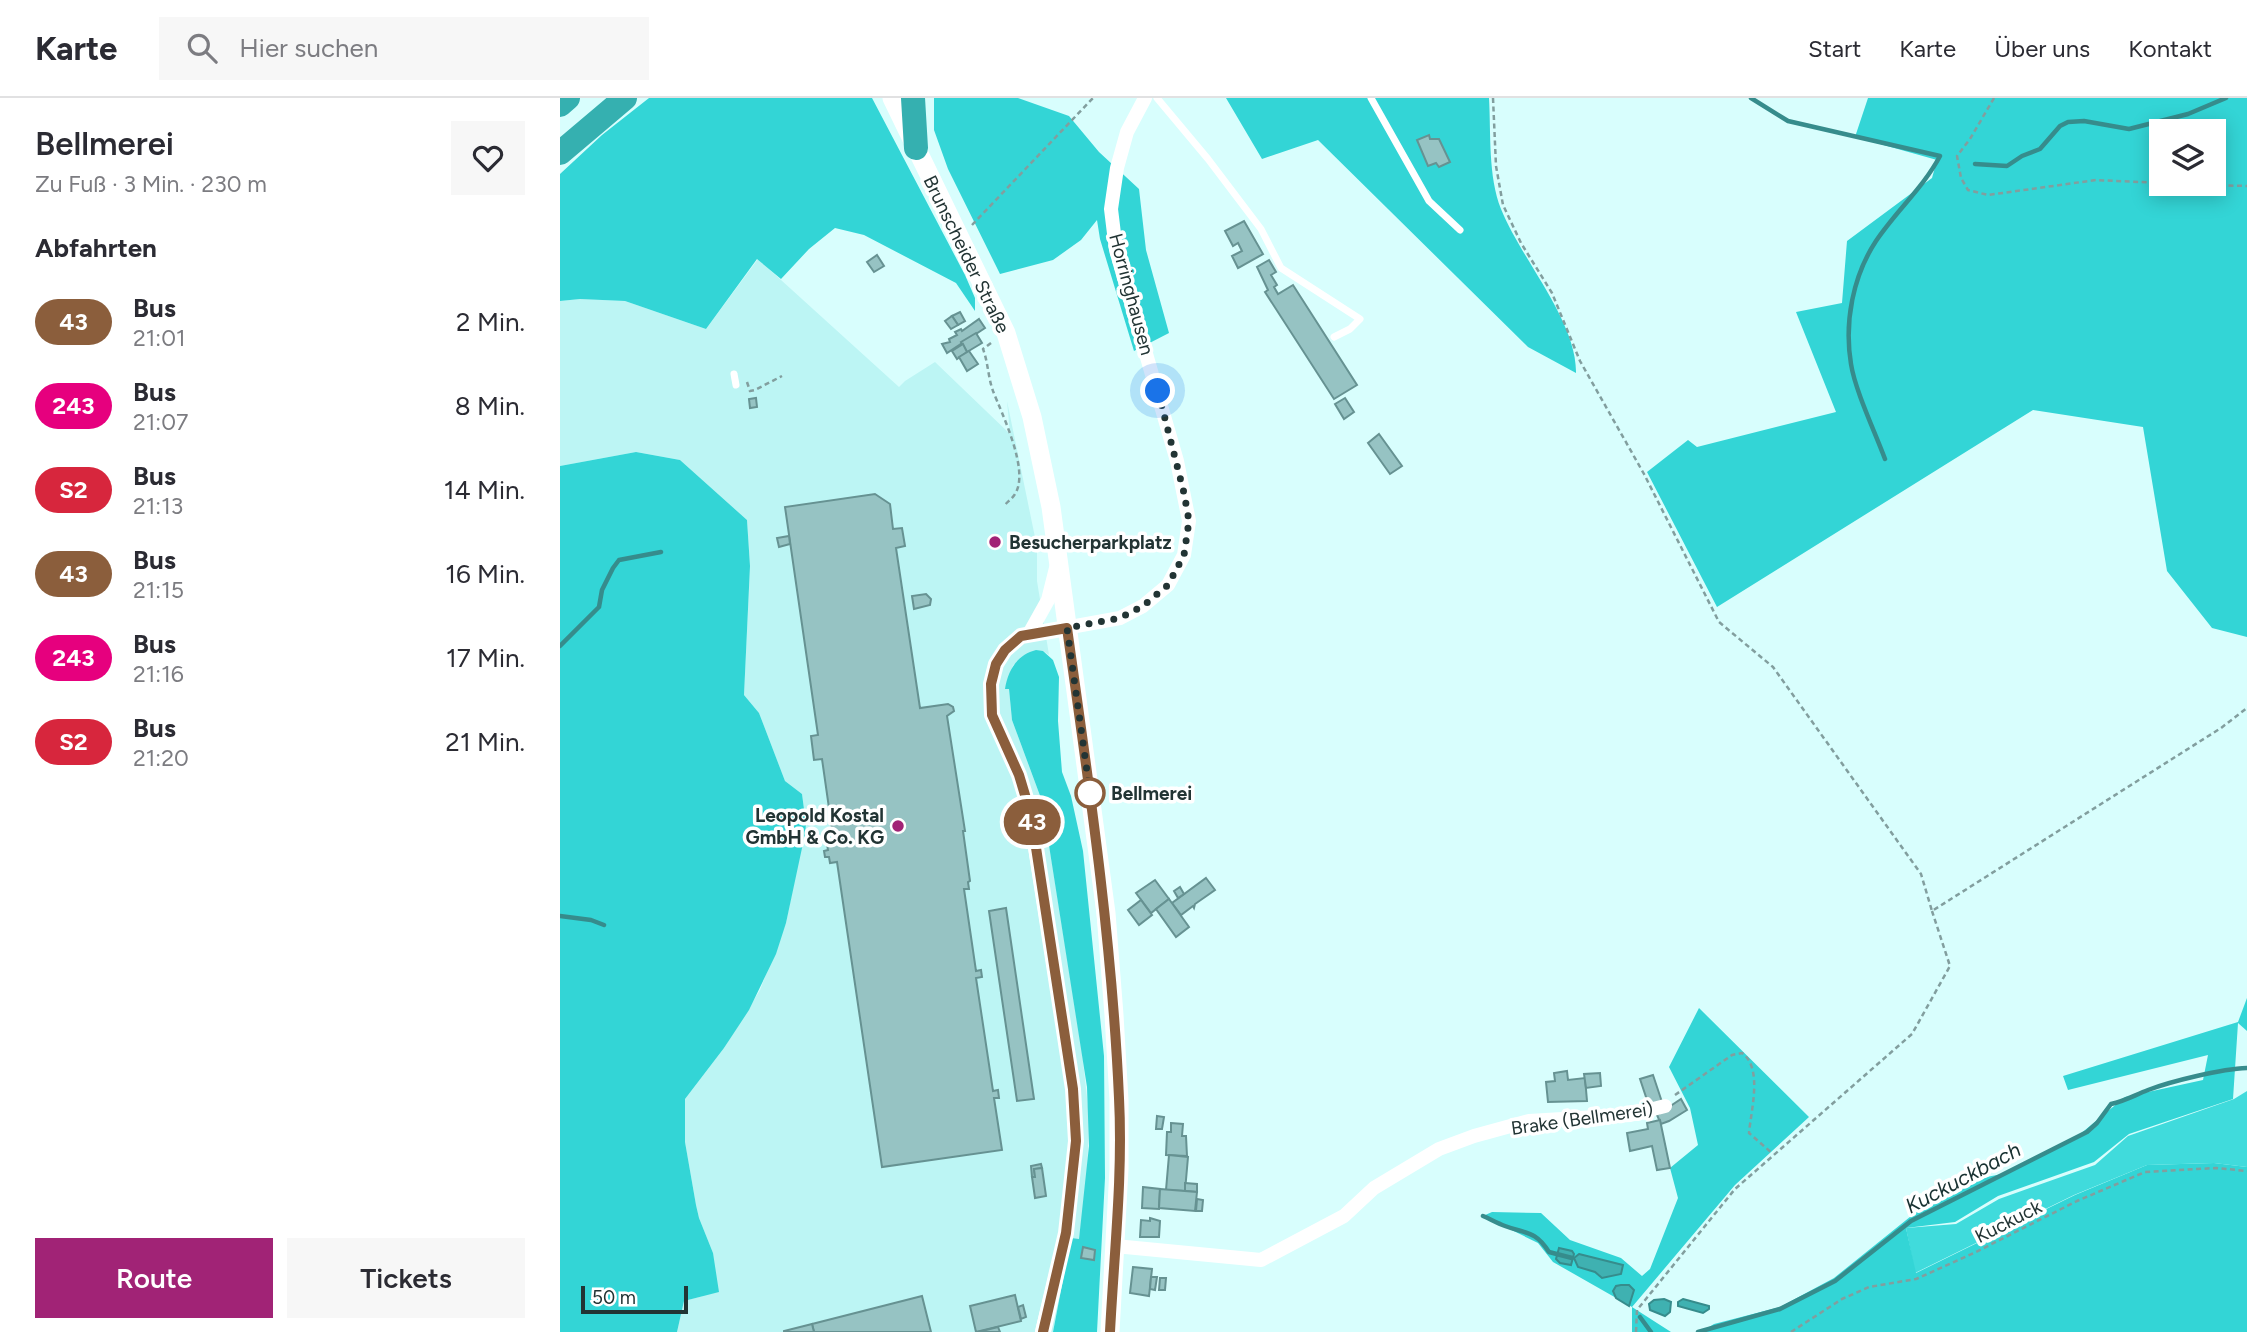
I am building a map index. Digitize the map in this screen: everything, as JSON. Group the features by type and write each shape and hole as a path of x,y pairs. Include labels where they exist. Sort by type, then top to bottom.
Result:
{"highway":[{"path":"560,105 568,98"},
{"path":"560,153 625,98"},
{"path":"913,98 916,148"}],"main road":[{"name":"Brunscheider Straße","path":"892,98 1006,333 1032,418 1051,507 1106,913 1112,989 1119,1100 1110,1332"}],"street":[{"name":"Horringhausen","path":"1029,634 1120,618 1143,606 1168,585 1184,555 1189,521 1184,493 1158,391 1116,250 1111,209 1117,168 1127,132 1145,98"},
{"path":"1042,1332 1066,1233 1076,1141 1073,1089 1031,815 1019,775 995,725 990,699 996,664 1005,650 1021,636 1029,634 1048,600 1058,561"},
{"name":"Brake (Bellmerei)","path":"1115,1246 1261,1261 1344,1216 1374,1188 1439,1149 1529,1121 1630,1115 1665,1106"}],"lane":[{"path":"1157,98 1261,229 1281,268 1360,319 1350,329 1334,337"},
{"path":"1371,98 1429,201 1460,230"},
{"path":"734,374 736,384"}],"path":[{"path":"960,238 1093,98"},
{"path":"1493,98 1496,166 1503,205 1521,243 1552,293 1580,361 1644,474 1719,622 1773,667 1922,874 1950,966 1912,1034 1735,1189 1637,1310 1636,1332"},
{"path":"1994,98 1957,156 1961,178 1968,190 1988,195 2095,180 2149,182"},
{"path":"2226,185 2247,186"},
{"path":"1004,506 1017,489 1016,450 992,388 983,349 1006,333"},
{"path":"734,374 746,381 750,391 782,376"},
{"path":"1932,911 2221,728 2247,708"},
{"path":"1665,1106 1681,1089 1732,1055 1742,1053 1749,1058 1754,1080 1749,1133 1773,1154"},
{"name":"Kuckuck","path":"1791,1332 1842,1299 1868,1287 1916,1279 2077,1201 2145,1172 2216,1168 2247,1171"}],"shaded area":[{"path":"649,98 872,98 965,275 975,298 975,311 956,283 864,235 835,228 809,249 781,279 757,259 706,329 625,301 560,301 560,174 602,135"},
{"path":"934,98 1018,98 1069,116 1099,152 1139,189 1146,250 1169,333 1134,351 1100,239 1097,220 1081,240 1053,260 1000,274 948,169 934,130"},
{"path":"1226,98 1489,98 1494,183 1501,209 1568,332 1576,373 1528,347 1318,140 1262,159"},
{"path":"1868,98 2247,98 2247,637 2212,628 2167,571 2143,427 2033,410 1717,607 1647,472 1688,440 1697,447 1836,412 1796,312 1842,303 1847,241 1932,178 1937,160 1855,137"},
{"path":"758,259 899,387 935,362 1010,434 1007,401 1037,547 1037,581 1049,655 1043,651 1013,665 1006,689 1009,689 1012,720 1042,801 1082,1052 1089,1116 1087,1178 1079,1240 1071,1238 1053,1332 677,1332 684,1301 703,1296 713,1253 696,1205 685,1142 685,1099 724,1048 760,990 786,923 806,823 802,794 785,781 759,713 744,695 750,566 747,520 680,460 636,452 560,466 560,301 625,301 706,329"},
{"path":"636,452 680,460 747,520 750,566 744,695 759,713 785,781 802,794 806,824 786,923 776,954 749,1010 685,1099 685,1142 696,1205 713,1253 719,1292 684,1301 677,1332 560,1332 560,466"},
{"path":"1036,650 1043,651 1053,660 1059,677 1058,721 1062,772 1071,796 1083,851 1104,1056 1105,1178 1097,1332 1053,1332 1071,1238 1079,1239 1089,1146 1087,1087 1042,801 1012,720 1009,689 1005,689 1014,664"},
{"path":"2247,998 2247,1031 2238,1023 2233,1099 2129,1134 2094,1162 1998,1196 1955,1222 1906,1228 1916,1273 2075,1195 2147,1165 2214,1163 2247,1167 2247,1332 1701,1332 1714,1324 1780,1307 1834,1278 1951,1184 2007,1173 2079,1135 2125,1097 2203,1080 2208,1055 2068,1090 2063,1076 2238,1022"},
{"path":"1699,1008 1809,1117 1735,1185 1632,1307 1553,1262 1538,1243 1483,1216 1492,1212 1541,1213 1570,1240 1621,1258 1642,1276 1650,1269 1678,1198 1670,1168 1698,1145 1690,1108 1669,1067"},
{"path":"2247,1091 2247,1167 2214,1163 2147,1165 2074,1195 1915,1273 1906,1228 1956,1224 1999,1199 2095,1165 2128,1136 2234,1099"},
{"path":"1559,1248 1572,1251 1574,1254 1571,1265 1560,1263 1556,1259"},
{"path":"1579,1254 1623,1265 1621,1274 1602,1278 1595,1272 1578,1267 1574,1258"},
{"path":"1629,1285 1634,1290 1629,1306 1616,1298 1613,1291 1616,1286"},
{"path":"1664,1299 1671,1302 1670,1312 1665,1316 1650,1310 1649,1304 1654,1300"},
{"path":"1683,1299 1709,1306 1709,1309 1703,1313 1678,1306 1678,1302"},
{"path":"1632,1307 1671,1332 1632,1332"}],"building":[{"path":"1429,135 1430,139 1439,139 1450,162 1439,167 1436,163 1428,166 1417,140"},
{"path":"1244,221 1263,254 1238,268 1232,256 1242,251 1238,243 1233,246 1225,231"},
{"path":"877,255 884,266 874,272 867,262"},
{"path":"1269,260 1276,272 1271,275 1277,285 1274,287 1278,294 1293,285 1357,385 1334,399 1265,292 1268,290 1257,267"},
{"path":"960,312 965,321 958,325 952,316"},
{"path":"952,316 958,325 951,329 945,321"},
{"path":"979,319 985,328 947,353 942,344 950,342 949,339 957,335 955,332 961,329 962,331"},
{"path":"976,333 982,343 967,352 961,342"},
{"path":"963,344 967,352 957,359 952,351"},
{"path":"969,351 978,364 967,371 959,357"},
{"path":"756,398 757,407 750,408 749,399"},
{"path":"1345,398 1354,412 1344,419 1335,404"},
{"path":"1379,434 1402,466 1390,474 1368,443"},
{"name":"Leopold Kostal GmbH & Co. KG","path":"875,494 890,504 893,529 902,528 905,546 896,548 920,708 948,704 954,711 947,716 970,881 969,889 964,889 976,971 981,970 982,977 976,978 993,1091 998,1090 999,1098 994,1098 1002,1150 882,1167 837,862 830,863 824,851 828,850 827,844 834,843 822,759 814,760 811,736 818,735 785,507"},
{"path":"789,536 790,544 779,547 777,538"},
{"path":"926,594 931,599 930,605 914,609 912,596"},
{"path":"1206,878 1215,890 1181,915 1172,903"},
{"path":"1155,880 1169,899 1151,913 1136,893"},
{"path":"1180,887 1184,894 1178,898 1174,891"},
{"path":"1169,899 1189,927 1176,937 1156,909"},
{"path":"1141,900 1152,915 1139,925 1128,910"},
{"path":"1006,908 1034,1099 1017,1101 989,911"},
{"path":"1567,1071 1568,1080 1585,1078 1587,1101 1548,1102 1546,1082 1555,1081 1554,1073"},
{"path":"1600,1073 1601,1086 1586,1088 1584,1074"},
{"path":"1653,1075 1662,1102 1649,1106 1640,1079"},
{"path":"1681,1099 1687,1110 1661,1124 1657,1115"},
{"path":"1157,1116 1164,1117 1162,1129 1156,1129"},
{"path":"1660,1120 1670,1168 1657,1170 1652,1146 1630,1151 1627,1133 1648,1129 1647,1123"},
{"path":"1171,1123 1183,1124 1182,1136 1186,1136 1187,1156 1166,1155 1167,1132 1171,1132"},
{"path":"1169,1155 1188,1157 1185,1191 1166,1190"},
{"path":"1041,1164 1042,1168 1034,1169 1035,1177 1032,1177 1031,1166"},
{"path":"1042,1168 1046,1196 1035,1198 1032,1177 1035,1177 1034,1169"},
{"path":"1185,1183 1197,1184 1197,1192 1185,1191"},
{"path":"1143,1187 1160,1189 1159,1209 1142,1208"},
{"path":"1160,1189 1197,1192 1195,1211 1159,1208"},
{"path":"1197,1199 1203,1200 1202,1211 1196,1211"},
{"path":"1150,1218 1160,1221 1159,1237 1140,1237 1141,1220 1150,1221"},
{"path":"1083,1247 1095,1250 1094,1260 1081,1258"},
{"path":"1133,1267 1152,1269 1149,1296 1130,1293"},
{"path":"1151,1277 1157,1277 1155,1290 1150,1289"},
{"path":"1160,1278 1166,1278 1165,1290 1159,1290"},
{"path":"1015,1295 1021,1321 976,1332 970,1306"},
{"path":"922,1296 931,1332 814,1332 812,1324"},
{"path":"1023,1305 1026,1317 1021,1319 1018,1307"},
{"path":"812,1324 814,1332 784,1332 784,1331"},
{"path":"998,1327 1000,1332 978,1332"}],"waterway":[{"path":"1751,98 1788,121 1940,156 1926,179 1876,241 1861,269 1852,300 1849,348 1853,374 1885,459"},
{"path":"1975,164 2007,166 2040,149 2060,126 2068,122 2084,121 2129,129 2188,114 2226,98"},
{"path":"560,646 599,607 602,590 619,560 661,552"},
{"path":"560,916 591,920 604,925"},
{"name":"Kuckuckbach","path":"1698,1332 1780,1309 1835,1281 1911,1221 2087,1132 2111,1104 2183,1079 2247,1068"},
{"name":"Kuckuckbach","path":"1483,1216 1534,1236 1549,1252 1572,1258"},
{"name":"Kuckuckbach","path":"1640,1317 1651,1332"}],"bus line":[{"name":"43","path":"1043,1332 1066,1233 1076,1141 1073,1089 1031,815 1019,775 995,725 990,699 996,664 1005,650 1021,636 1067,628 1106,913 1117,1058 1119,1169 1110,1332"}],"place":[{"name":"Besucherparkplatz","path":"995,542"},
{"name":"Bellmerei","path":"1090,793"},
{"name":"Leopold Kostal GmbH & Co. KG","path":"898,826"}],"route":[{"path":"1090,793 1067,628 1120,618 1143,606 1168,585 1184,555 1189,521 1177,460 1158,391"}]}
